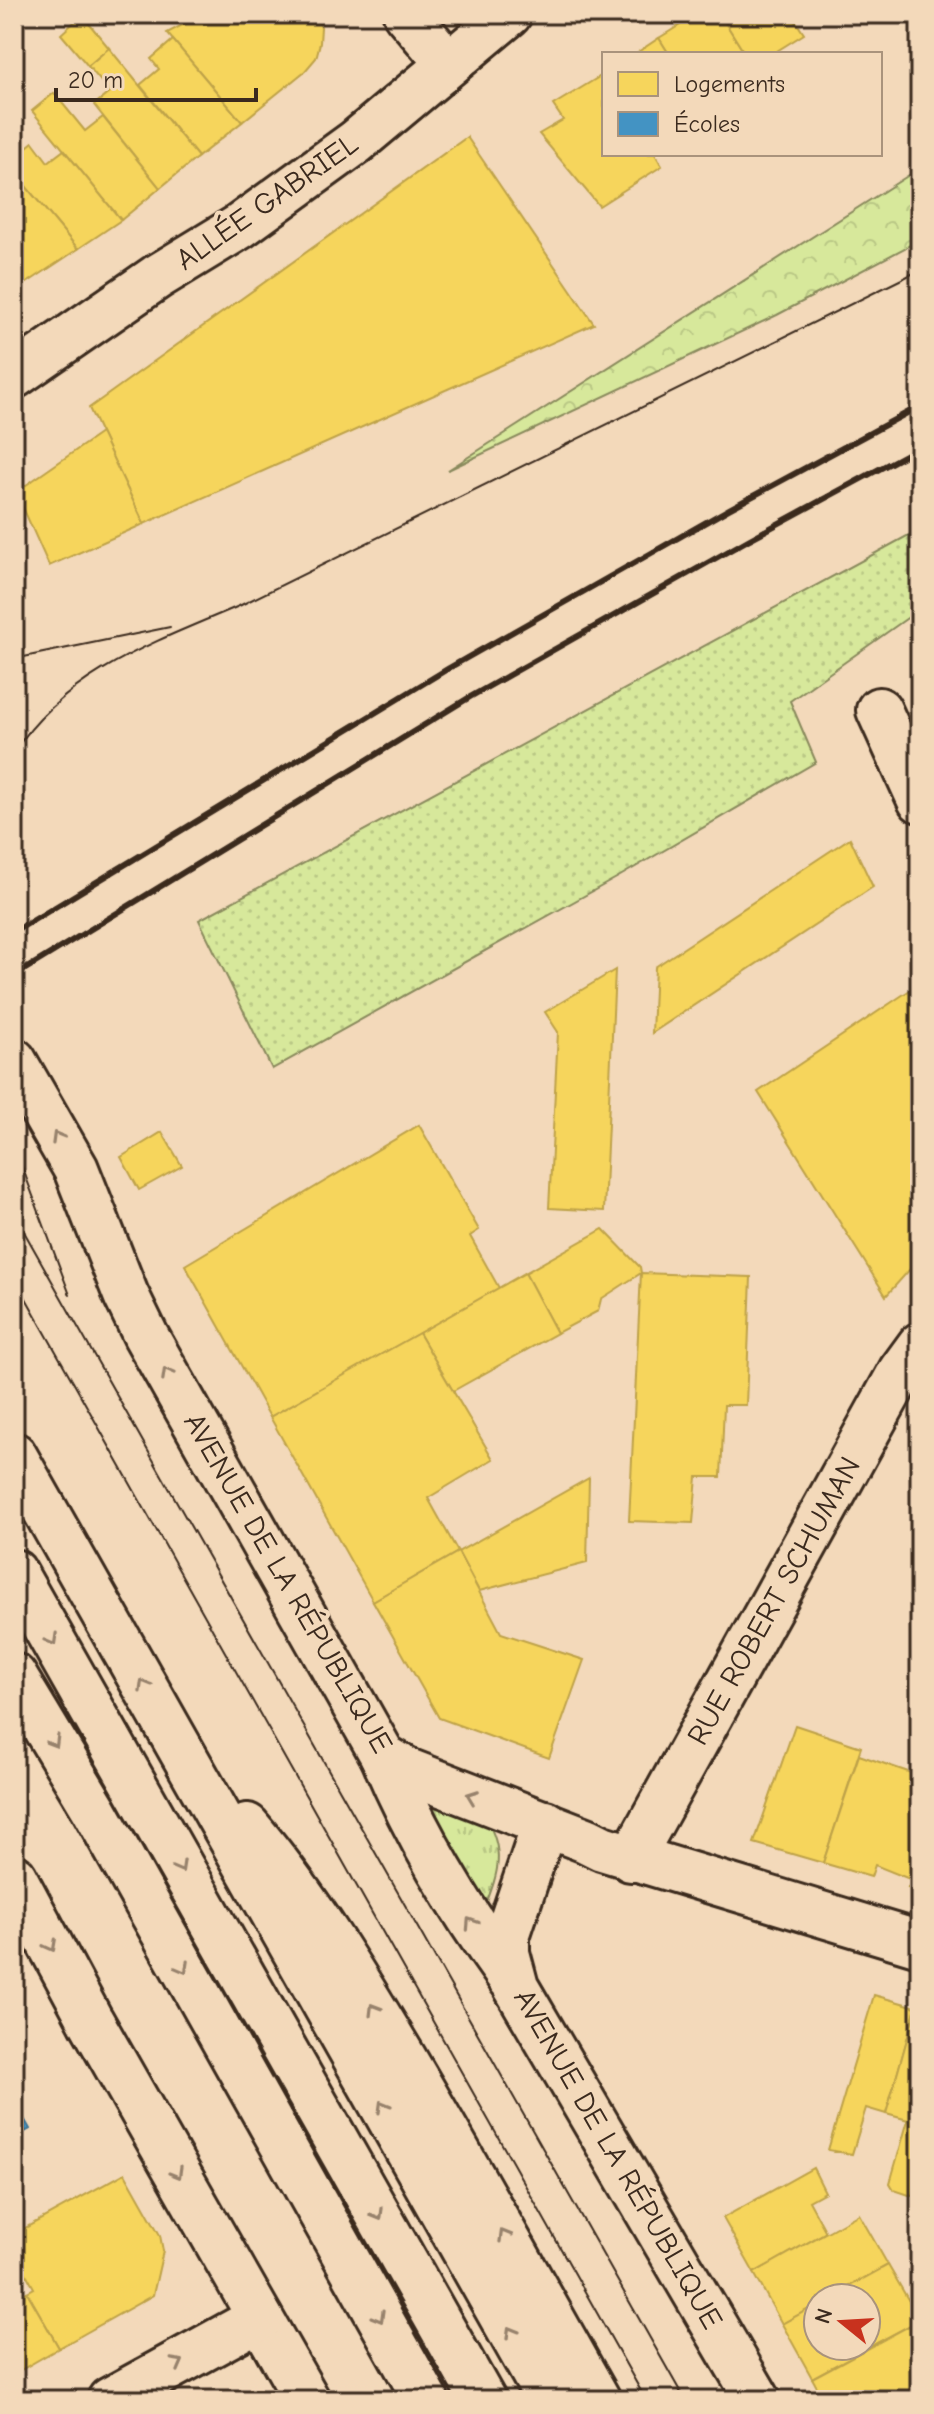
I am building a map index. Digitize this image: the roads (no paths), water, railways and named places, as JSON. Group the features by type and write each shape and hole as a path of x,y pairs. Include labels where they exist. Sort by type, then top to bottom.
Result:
{"street":[{"path":"406,14 448,63"},
{"name":"ALLÉE GABRIEL","path":"14,376 157,277 239,227 356,142 509,14"},
{"path":"879,710 920,800"},
{"name":"AVENUE DE LA RÉPUBLIQUE","path":"14,1061 76,1169 126,1295 146,1336 383,1756 408,1771 545,1823 507,1936 507,1953 516,1987 758,2400"},
{"name":"RUE ROBERT SCHUMAN","path":"631,1859 901,1371 920,1345"},
{"path":"14,1455 549,2400"},
{"path":"14,1572 483,2400"},
{"path":"14,1676 94,1809 426,2400"},
{"path":"177,1742 282,1867 336,1945 598,2400"},
{"path":"383,1756 464,1911 516,1987"},
{"path":"545,1823 631,1859 920,1944"},
{"path":"14,1877 91,2021 307,2400"},
{"path":"110,2400 260,2318"}],"tram line":[{"path":"14,752 35,724 59,701 115,662 239,606 920,270"},
{"path":"14,659 170,627"},
{"path":"14,1145 70,1295"},
{"path":"14,1214 685,2400"},
{"path":"14,1277 646,2400"}],"railway":[{"path":"14,932 449,668 729,509 920,406"},
{"path":"14,976 470,697 920,447"}]}
